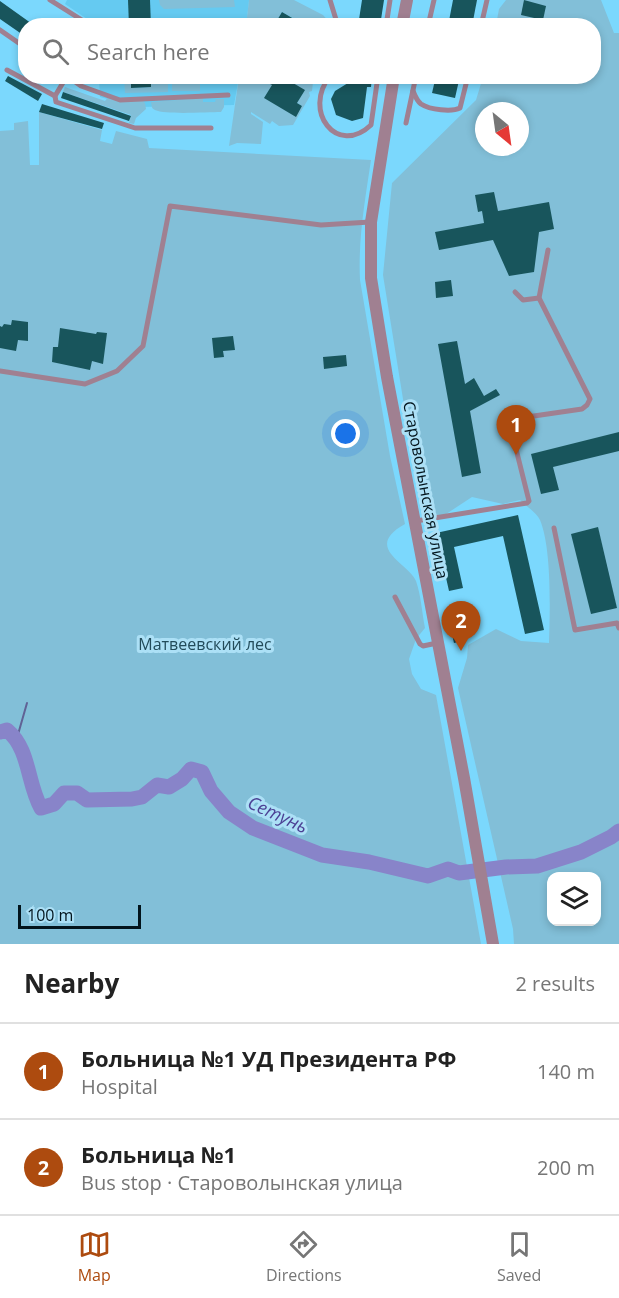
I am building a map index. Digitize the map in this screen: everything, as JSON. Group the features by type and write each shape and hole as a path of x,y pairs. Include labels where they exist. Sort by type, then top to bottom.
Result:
{"street":[{"path":"404,18 407,0"},
{"name":"Староволынская улица","path":"393,84 371,222 371,278 387,377 439,643 493,944"}],"lane":[{"path":"50,0 79,18"},
{"path":"330,0 336,18"},
{"path":"387,18 390,0"},
{"path":"430,18 434,0"},
{"path":"483,18 487,0"},
{"path":"0,30 18,42"},
{"path":"7,69 18,75"},
{"path":"34,84 55,96"},
{"path":"62,84 55,96 56,102 135,128 211,128"},
{"path":"78,84 120,100 228,94"},
{"path":"324,84 320,93 321,115 331,130 350,136 358,134 371,125 377,84"},
{"path":"406,123 414,84"},
{"path":"413,92 417,99 428,108 455,110 460,108 466,84"},
{"path":"0,371 86,384 117,371 143,346 170,206 321,225 371,222"},
{"path":"416,521 527,503 529,501 511,429 512,423 520,418 582,409 590,399 539,298 548,250"},
{"path":"515,292 524,300 539,298"},
{"path":"554,528 575,630 618,625"},
{"path":"395,597 420,644 423,646 439,643"}],"shaded area":[{"path":"67,0 249,0 247,18 86,18 65,4"},
{"path":"99,84 238,84 234,105 139,107 100,97"}],"green space":[{"path":"159,0 234,0 235,7 164,9"},
{"path":"249,0 294,0 326,18 293,18 282,12 278,18 247,18"},
{"path":"506,0 601,0 614,33 619,33 619,944 514,944 513,929 458,688 467,658 468,645 496,629 521,641 549,643 547,547 539,517 520,500 503,504 472,497 437,520 423,510 383,275 392,183 476,100 481,84 601,84 601,18 497,18 499,9"},
{"path":"124,84 132,84 132,88 151,87 151,84 168,84 168,92 125,93"},
{"path":"172,84 200,84 200,91 172,91"},
{"path":"238,84 270,84 272,85 265,98 296,116 302,106 297,103 304,90 293,84 313,84 312,91 309,92 310,96 293,125 279,126 272,121 270,124 251,112 263,122 261,144 237,143 229,146"},
{"path":"65,87 105,101 109,96 120,100 141,99 146,109 136,118 134,124 129,123 131,115 63,92"},
{"path":"203,98 203,102 224,99 224,107 221,112 160,112 152,107 151,102"},
{"name":"Матвеевский лес","path":"39,112 102,130 100,141 112,144 116,131 147,139 149,148 371,160 361,235 360,280 390,456 405,524 388,540 388,548 392,555 412,574 419,592 425,628 416,639 409,659 412,674 421,689 436,695 481,944 0,944 0,131 14,130 14,123 28,121 30,165 39,165"}],"building":[{"path":"128,0 150,0 151,18 129,18"},
{"path":"362,0 384,0 381,18 359,18"},
{"path":"453,0 477,0 474,18 450,18"},
{"path":"524,0 546,6 543,18 521,15"},
{"path":"0,1 24,18 18,18 18,31 0,19"},
{"path":"282,12 292,18 278,18"},
{"path":"8,76 18,81 18,84 23,84 42,94 38,101 5,81"},
{"path":"131,84 151,84 151,87 131,88"},
{"path":"270,84 295,84 305,90 297,103 302,106 296,117 264,98 272,85"},
{"path":"346,84 371,84 371,87 367,87 363,118 352,121 336,115 331,99 335,91"},
{"path":"434,84 458,84 455,98 432,93"},
{"path":"63,92 131,116 129,121 61,98"},
{"path":"42,104 104,123 102,129 39,112"},
{"path":"494,192 498,211 549,202 554,229 539,232 534,272 509,276 493,240 439,250 435,232 484,223 482,211 478,212 475,195"},
{"path":"451,280 453,296 436,298 435,282"},
{"path":"12,320 28,322 28,341 18,340 16,351 0,348 0,326 11,325"},
{"path":"60,328 96,334 97,332 107,333 103,364 92,361 90,370 52,362 53,347 58,347"},
{"path":"233,336 235,350 223,351 224,357 214,358 212,338"},
{"path":"457,341 465,384 474,378 484,396 496,389 500,395 470,411 481,473 462,477 438,344"},
{"path":"346,355 347,366 324,369 323,357"},
{"path":"619,432 619,451 553,467 559,490 541,494 531,454"},
{"path":"518,515 544,630 525,634 503,536 454,547 463,588 449,591 436,533"},
{"path":"598,527 617,608 591,614 571,534"},
{"path":"455,611 462,641 454,643 447,613"}],"waterway":[{"path":"17,738 27,703"},
{"name":"Сетунь","path":"0,732 7,730 20,747 41,808 54,804 64,793 77,793 87,800 142,797 157,785 169,787 182,779 191,769 202,772 211,791 229,812 253,828 322,855 369,862 428,876 448,869 459,873 537,866 581,852 619,831"}],"place":[{"name":"Больница №1 УД Президента РФ","path":"516,455"},
{"name":"Больница №1","path":"461,651"}]}
